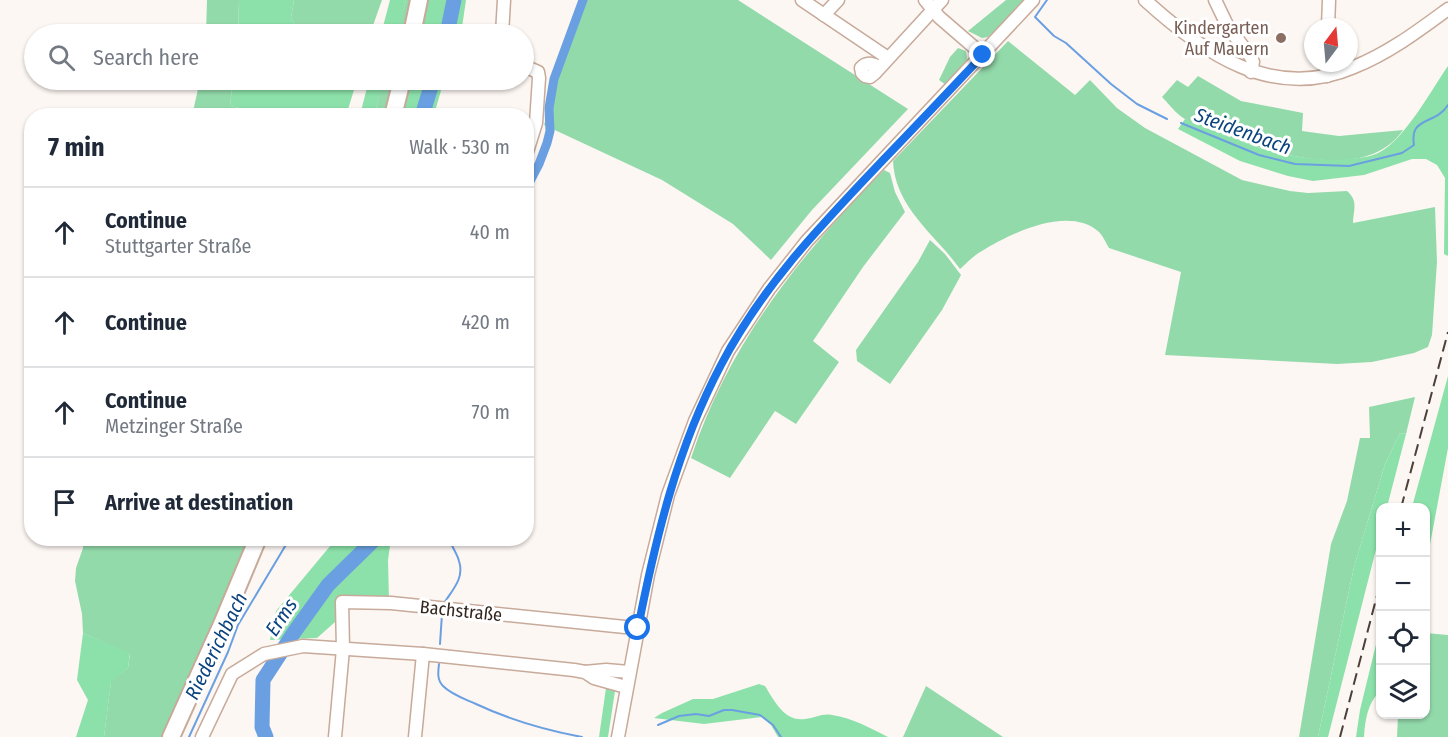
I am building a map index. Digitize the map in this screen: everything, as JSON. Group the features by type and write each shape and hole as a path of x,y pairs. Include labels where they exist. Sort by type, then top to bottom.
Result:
{"highway":[{"path":"414,24 419,0"},
{"path":"395,108 400,90"},
{"path":"171,737 255,546"}],"street":[{"path":"502,24 504,0"},
{"path":"824,15 836,0"},
{"path":"925,0 932,11 983,55"},
{"path":"810,2 884,63 942,0"},
{"path":"618,737 648,575 663,515 682,454 710,386 736,338 797,252 1033,0"},
{"path":"1145,0 1221,58 1251,72 1293,79 1317,72"},
{"path":"1215,0 1228,27 1251,57 1253,63 1251,72"},
{"path":"1328,18 1329,0"},
{"path":"1358,66 1381,54 1448,9"},
{"path":"534,70 538,72 539,78 534,129"},
{"name":"Bachstraße","path":"343,649 342,602 392,603 625,627"},
{"path":"202,737 232,674 264,654 303,646 423,654 585,672 606,670 629,672"},
{"path":"335,737 343,649"},
{"path":"414,737 423,654"},
{"path":"585,672 604,681 626,687"}],"green space":[{"path":"207,0 239,0 238,24 206,24"},
{"path":"239,0 294,0 291,18 294,24 238,24"},
{"path":"294,0 382,0 374,24 294,24 291,18"},
{"path":"390,0 406,0 400,24 384,24"},
{"path":"406,0 414,0 409,24 400,24"},
{"path":"428,0 466,0 462,24 423,24"},
{"path":"581,0 738,0 908,109 812,210 771,260 733,224 662,180 544,125"},
{"path":"1006,0 1026,0 988,37 982,38 968,31"},
{"path":"1008,41 1075,95 1090,80 1117,108 1145,128 1242,180 1308,193 1347,191 1354,202 1353,223 1435,207 1437,262 1432,335 1428,347 1414,353 1372,362 1337,364 1165,355 1181,272 1109,248 1099,232 1087,224 1072,221 1056,221 1024,230 979,253 960,269 908,207 895,178 893,161"},
{"path":"958,48 966,51 967,59 946,85 939,80 950,57"},
{"path":"1448,66 1448,256 1444,254 1445,178 1437,165 1426,159 1412,159 1364,175 1313,181 1240,161 1178,129 1185,119 1245,143 1286,154 1327,160 1369,156 1389,146 1408,126"},
{"path":"1198,76 1241,101 1303,113 1302,131 1339,136 1403,130 1387,146 1367,156 1345,160 1320,160 1271,151 1195,124 1185,119 1162,97 1177,80 1188,87"},
{"path":"198,90 232,90 230,106 240,108 194,108"},
{"path":"232,90 354,90 348,108 240,108 230,106"},
{"path":"366,90 382,90 376,108 362,108"},
{"path":"381,90 394,90 390,108 376,108"},
{"path":"408,90 441,90 436,108 404,108"},
{"path":"884,170 890,173 895,192 905,212 863,267 813,341 839,362 796,424 775,411 730,478 691,458 725,376 770,303 824,235"},
{"path":"930,240 945,254 961,275 942,310 890,384 857,361 856,350 918,262"},
{"path":"1448,376 1448,448 1430,545 1430,503 1413,503"},
{"path":"1415,397 1406,434 1400,433 1385,464 1354,567 1318,737 1299,737 1331,544 1347,501 1360,438 1370,438 1369,407"},
{"path":"1400,433 1406,434 1388,503 1376,503 1376,550 1328,737 1318,737 1354,567 1385,464"},
{"path":"83,546 248,546 163,737 104,737 111,681 128,668 130,654 83,633 82,614 75,581 76,568"},
{"path":"330,546 390,546 389,601 337,601 335,622 317,638 270,640 276,611"},
{"path":"83,633 130,653 128,668 111,682 104,737 76,737 88,700 77,680"},
{"path":"1430,633 1448,635 1448,737 1397,737 1398,719 1430,719"},
{"path":"1376,644 1376,697 1368,712 1364,737 1356,737"},
{"path":"759,684 765,686 780,709 791,717 805,719 825,715 840,716 888,737 778,737 771,725 762,717 704,724 654,718 693,699 713,699"},
{"path":"926,686 1003,737 903,737"},
{"path":"606,688 615,691 608,737 599,737"}],"waterway":[{"name":"Erms","path":"449,24 454,0"},
{"path":"534,174 550,131 549,108 554,79 583,0"},
{"name":"Steidenbach","path":"1047,0 1035,17 1054,36 1066,43 1137,104 1167,119"},
{"name":"Erms","path":"424,108 430,90"},
{"name":"Steidenbach","path":"1181,123 1259,155 1295,164 1349,166 1402,153 1414,145 1414,136 1419,125 1437,116 1448,105"},
{"name":"Riederichbach","path":"189,737 238,625 285,546"},
{"name":"Erms","path":"266,737 262,727 263,680 328,585 368,546"},
{"path":"443,605 460,574 458,558 452,546"},
{"path":"440,644 442,614"},
{"path":"439,664 440,681 454,694 515,720 582,737"},
{"path":"658,725 679,716 696,714 709,716 724,710 732,710 760,715 773,725 781,737"}],"railway":[{"path":"1402,503 1448,332"},
{"path":"1340,737 1376,599"}],"place":[{"name":"Kindergarten Auf Mauern","path":"1281,38"}],"route":[{"path":"638,628 652,557 675,473 701,406 736,338 784,268 807,241 983,55"}]}
